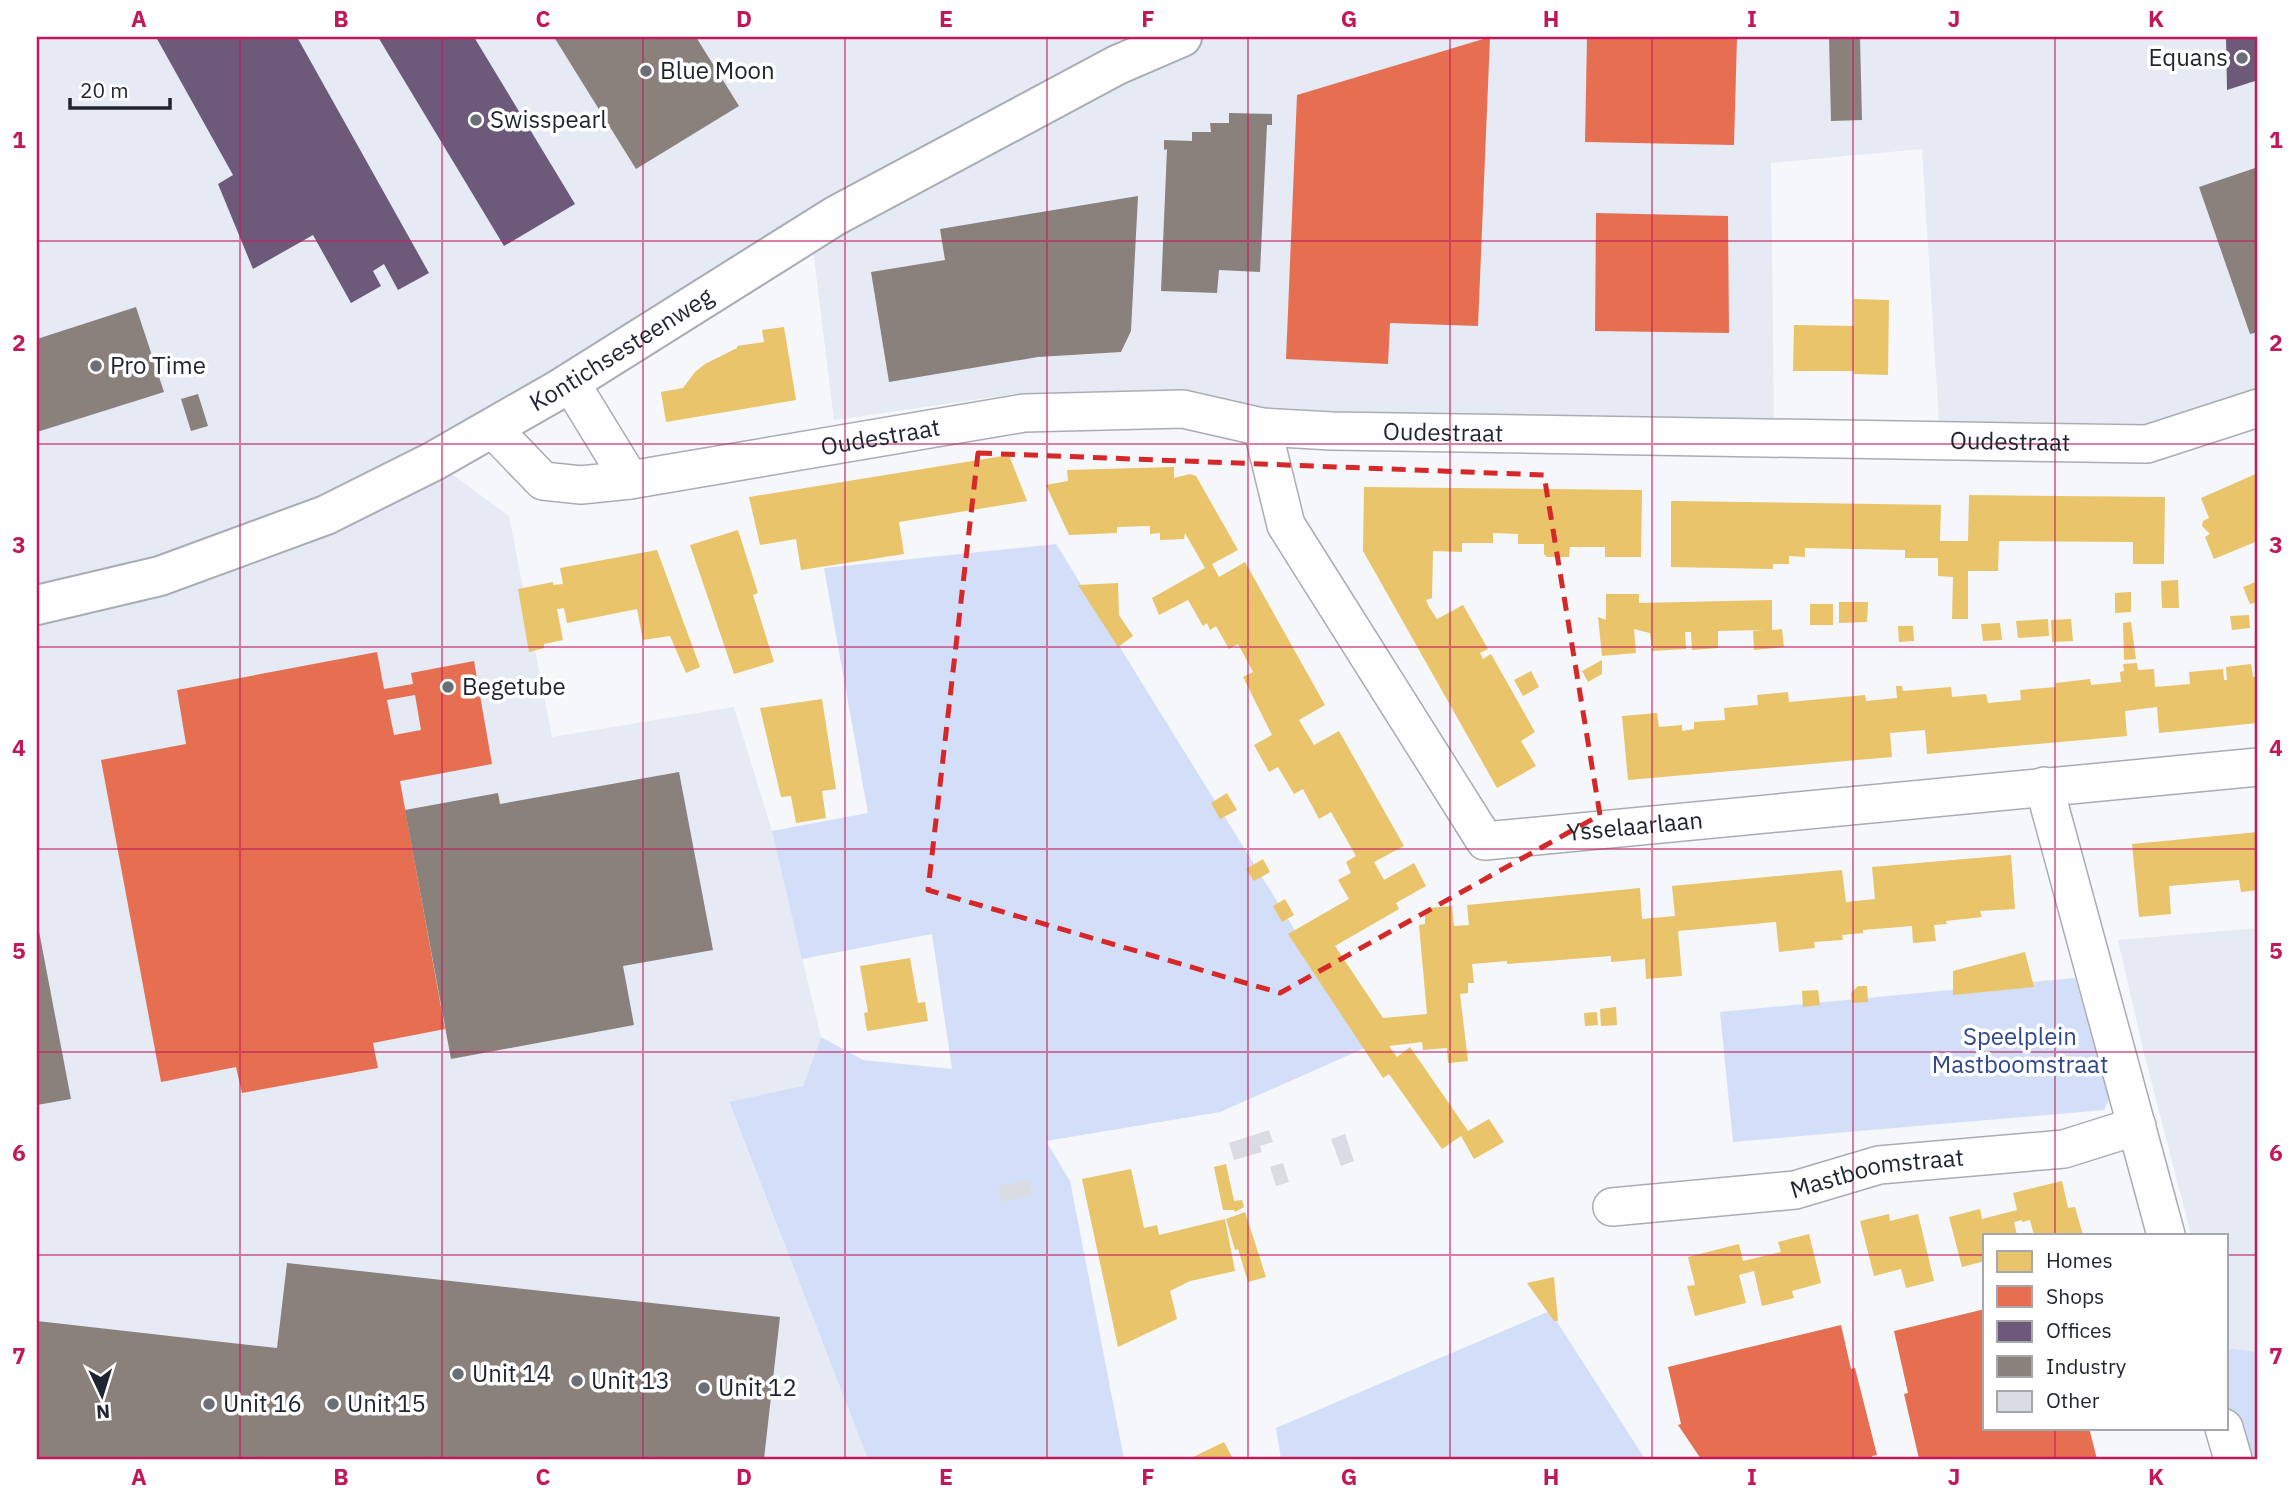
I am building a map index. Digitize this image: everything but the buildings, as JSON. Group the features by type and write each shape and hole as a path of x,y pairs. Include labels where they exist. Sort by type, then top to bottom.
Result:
{"street":[{"name":"Kontichsesteenweg","path":"37,605 160,576 326,515 434,461 492,428 835,216 1117,65 1182,37"},
{"path":"570,382 630,480"},
{"name":"Oudestraat","path":"492,428 543,481 581,485 630,480 1024,413 1184,409 1262,427 1332,431 2147,444 2258,408"},
{"name":"Ysselaarlaan","path":"1262,427 1286,525 1485,841 2258,767"},
{"path":"2044,786 2166,1234"},
{"name":"Mastboomstraat","path":"1612,1207 1795,1190 1879,1165 2064,1149 2137,1125"},
{"path":"2225,1430 2233,1459"}],"highlighted area":[{"path":"978,453 1544,475 1600,815 1280,993 928,890"}],"shaded area":[{"path":"37,37 2258,37 2258,389 2145,424 1939,421 1922,149 1771,163 1774,419 1332,411 1265,407 1185,389 1022,393 834,420 811,233 434,461 509,516 552,737 734,707 772,831 821,1037 803,1086 729,1103 868,1459 37,1459"},
{"path":"2258,928 2258,1352 2228,1348 2228,1234 2191,1234 2118,940"}],"green space":[{"path":"1056,544 1367,1047 1220,1112 1046,1141 1070,1181 1124,1459 868,1459 729,1102 803,1086 821,1037 863,1060 952,1069 932,934 802,959 772,831 868,813 824,568"},
{"name":"Speelplein Mastboomstraat","path":"2075,978 2109,1099 2104,1110 1733,1142 1720,1012"},
{"path":"1550,1311 1645,1459 1281,1459 1276,1428"},
{"path":"2228,1348 2258,1352 2258,1459 2233,1459 2227,1430"}],"place":[{"name":"Equans","path":"2242,58"},
{"name":"Blue Moon","path":"646,71"},
{"name":"Swisspearl","path":"476,120"},
{"name":"Pro Time","path":"96,366"},
{"name":"Begetube","path":"448,687"},
{"name":"Unit 14","path":"458,1374"},
{"name":"Unit 13","path":"577,1381"},
{"name":"Unit 12","path":"704,1388"},
{"name":"Unit 16","path":"209,1404"},
{"name":"Unit 15","path":"333,1404"}]}
